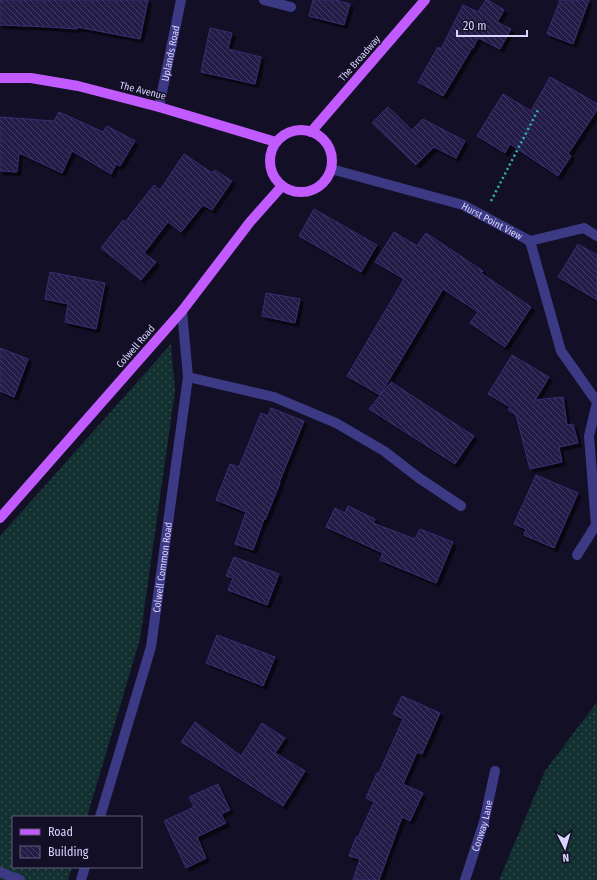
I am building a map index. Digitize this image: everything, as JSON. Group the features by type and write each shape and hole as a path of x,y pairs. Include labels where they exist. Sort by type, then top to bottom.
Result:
{"main road":[{"name":"The Broadway","path":"311,132 425,0"},
{"name":"The Avenue","path":"0,78 31,78 78,86 159,107 276,142"},
{"path":"305,130 320,137 330,150 332,161 331,169 326,179 318,187 304,192 293,191 282,186 275,179 270,165 270,154 276,142 284,135 294,131 305,130"},
{"name":"Colwell Road","path":"1,516 182,310 250,222 282,186"}],"street":[{"name":"Uplands Road","path":"159,107 181,0"},
{"path":"264,0 291,7"},
{"name":"Hurst Point View","path":"331,169 463,205 530,241 561,351 597,402"},
{"path":"530,241 584,228 597,236"},
{"name":"Colwell Common Road","path":"100,816 151,647 188,377 182,310"},
{"path":"188,377 274,397 336,423 384,450 419,478 461,506"},
{"path":"577,555 596,525 589,436 597,402"},
{"name":"Conway Lane","path":"465,880 484,822 495,771"},
{"path":"81,880 85,868"},
{"path":"0,872 20,880"}],"path":[{"path":"484,216 538,110"}],"green space":[{"path":"171,344 175,391 140,639 87,816 12,816 12,868 72,868 68,880 0,880 0,536"},
{"path":"597,702 597,880 499,880 545,771"}],"building":[{"path":"0,0 148,0 140,39 77,27 77,29 0,25"},
{"path":"313,0 336,0 350,4 344,25 309,16"},
{"path":"486,0 504,10 497,22 511,29 500,49 478,38 443,96 418,82 438,47 441,49 463,5 478,12"},
{"path":"560,0 589,0 573,44 547,34"},
{"path":"210,28 232,33 228,49 261,57 255,84 201,72"},
{"path":"550,77 597,104 597,110 568,154 571,156 558,176 510,144 505,153 477,136 503,94 531,111"},
{"path":"388,107 412,130 423,119 465,141 456,158 434,147 416,165 372,123"},
{"path":"59,112 103,132 107,126 135,141 120,166 116,164 111,174 72,151 62,173 19,153 17,172 0,171 0,117 54,121"},
{"path":"184,154 212,173 215,170 232,181 212,210 203,205 181,232 168,222 144,253 156,262 141,280 101,248 123,220 125,222 154,185 160,190"},
{"path":"314,209 377,245 361,272 299,236"},
{"path":"394,232 417,246 426,233 483,271 481,273 531,307 505,347 470,323 478,312 443,289 380,395 347,376 404,279 375,262"},
{"path":"578,244 597,255 597,300 558,277"},
{"path":"50,272 105,283 96,329 65,322 68,304 45,299"},
{"path":"266,293 300,299 295,323 262,316"},
{"path":"0,348 28,359 14,397 0,391"},
{"path":"512,355 549,377 535,400 563,397 567,425 573,424 578,443 559,447 562,462 530,469 516,415 508,410 510,407 488,394"},
{"path":"391,382 474,436 455,464 369,409"},
{"path":"271,408 304,421 253,550 235,544 246,512 216,500 230,464 239,467 261,413 268,416"},
{"path":"536,475 578,493 554,548 524,535 526,529 514,524"},
{"path":"348,506 375,519 373,523 415,539 420,529 453,542 436,583 380,560 383,553 326,527 335,508 345,513"},
{"path":"234,557 279,574 267,605 228,590 233,578 226,576"},
{"path":"217,635 275,657 263,686 206,663"},
{"path":"402,696 440,713 422,754 417,752 403,784 423,793 410,821 402,817 379,880 353,880 360,859 349,856 356,837 358,837 374,802 366,798 403,719 393,714"},
{"path":"195,722 241,756 262,723 285,738 275,753 305,771 283,806 181,742"},
{"path":"218,784 230,810 221,814 226,823 197,837 206,858 186,868 164,821 194,807 189,797"}]}
